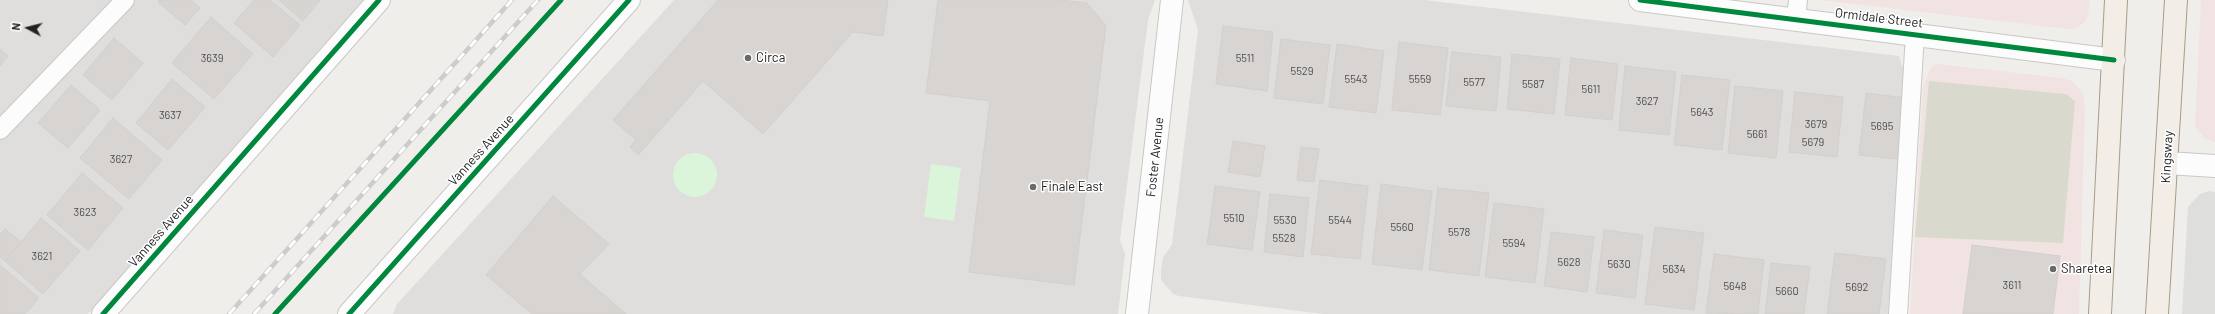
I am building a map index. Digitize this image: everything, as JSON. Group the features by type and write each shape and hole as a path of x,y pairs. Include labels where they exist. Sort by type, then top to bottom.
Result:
{"main road":[{"path":"2100,314 2116,0"},
{"name":"Kingsway","path":"2157,314 2176,0"}],"street":[{"name":"Vanness Avenue","path":"103,314 379,0"},
{"name":"Vanness Avenue","path":"349,314 629,0"},
{"name":"Foster Avenue","path":"1137,314 1172,0"},
{"name":"Ormidale Street","path":"1640,0 1797,9 1915,34 2114,60"},
{"path":"2167,163 2215,166"}],"lane":[{"path":"0,130 125,0"},
{"path":"1898,314 1915,34"}],"shaded area":[{"path":"0,0 367,0 88,314 0,314"},
{"path":"674,0 1155,0 1148,20 1120,240 1125,254 1118,314 393,314 397,304"},
{"path":"1188,0 1424,0 1899,56 1905,74 1888,314 1323,314 1173,294 1161,280 1161,269 1163,257 1172,245 1198,30"},
{"path":"1820,0 2090,0 2088,15 2085,22 2074,29 2067,29"},
{"path":"2201,0 2215,0 2215,142 2205,139 2195,127"},
{"path":"1937,64 2062,78 2072,81 2083,93 2085,106 2079,314 1910,314 1923,86 1932,66"},
{"path":"1929,81 2066,94 2075,101 2063,243 1915,237"},
{"path":"2209,191 2215,192 2215,314 2182,314 2188,207 2200,194"}],"green space":[{"path":"695,153 707,157 713,163 717,175 713,187 707,193 695,197 683,193 677,187 673,175 677,163 683,157"},
{"path":"931,164 961,168 954,221 924,217"}],"building":[{"path":"159,0 191,0 200,8 185,25 158,2"},
{"path":"254,0 270,0 300,25 273,57 234,23"},
{"path":"279,0 320,0 303,21"},
{"name":"Circa","path":"718,0 888,0 883,36 853,32 763,134 703,81 638,155 630,147 636,140 613,120"},
{"name":"Finale East","path":"938,0 1059,0 1087,3 1106,26 1074,285 969,272 990,101 926,93"},
{"path":"211,17 253,54 214,99 172,63"},
{"path":"1223,26 1273,32 1267,91 1216,84"},
{"path":"114,38 143,63 112,100 83,75"},
{"path":"1281,39 1330,45 1323,104 1274,98"},
{"path":"1399,42 1448,48 1440,115 1392,110"},
{"path":"1337,44 1384,51 1376,113 1329,107"},
{"path":"0,49 8,56 0,66"},
{"path":"1452,52 1501,57 1496,111 1446,106"},
{"path":"1512,54 1560,59 1554,114 1507,109"},
{"path":"1571,58 1618,64 1612,120 1565,115"},
{"path":"1625,66 1676,72 1669,135 1619,130"},
{"path":"1682,75 1730,80 1722,150 1674,145"},
{"path":"172,79 205,107 168,150 136,123"},
{"path":"71,85 100,110 68,148 38,123"},
{"path":"1735,86 1783,91 1776,158 1728,153"},
{"path":"1795,92 1843,97 1837,157 1789,152"},
{"path":"1866,93 1905,98 1898,159 1859,155"},
{"path":"113,118 162,160 129,199 80,158"},
{"path":"1233,141 1265,146 1260,177 1228,172"},
{"path":"1301,147 1319,149 1314,182 1297,180"},
{"path":"82,173 123,208 88,250 47,215"},
{"path":"1320,180 1368,186 1360,259 1311,254"},
{"path":"1381,184 1432,191 1422,270 1372,264"},
{"path":"1215,186 1260,192 1252,250 1207,244"},
{"path":"1438,188 1489,193 1479,276 1429,270"},
{"path":"1270,194 1309,198 1303,257 1264,252"},
{"path":"553,196 609,244 580,274 626,314 532,314 486,275"},
{"path":"1494,203 1544,209 1535,283 1485,277"},
{"path":"41,218 80,251 43,294 5,261"},
{"path":"1655,227 1704,233 1694,310 1645,304"},
{"path":"5,229 21,242 5,261 0,257 0,234"},
{"path":"1604,230 1643,235 1635,298 1596,293"},
{"path":"1551,232 1594,237 1587,292 1544,286"},
{"path":"1972,245 2060,256 2053,314 1963,314"},
{"path":"1835,253 1886,259 1879,314 1827,314"},
{"path":"1714,254 1764,260 1758,314 1706,313"},
{"path":"1771,263 1810,267 1804,314 1765,314"},
{"path":"0,265 39,298 25,314 0,314"}],"railway":[{"path":"229,314 512,0"},
{"path":"254,314 538,0"}],"cycle path":[{"path":"103,314 379,0"},
{"path":"275,314 561,0"},
{"path":"349,314 629,0"},
{"path":"1640,0 2114,60"}],"place":[{"name":"Circa","path":"748,58"},
{"name":"Finale East","path":"1033,187"},
{"name":"Sharetea","path":"2053,269"}]}
